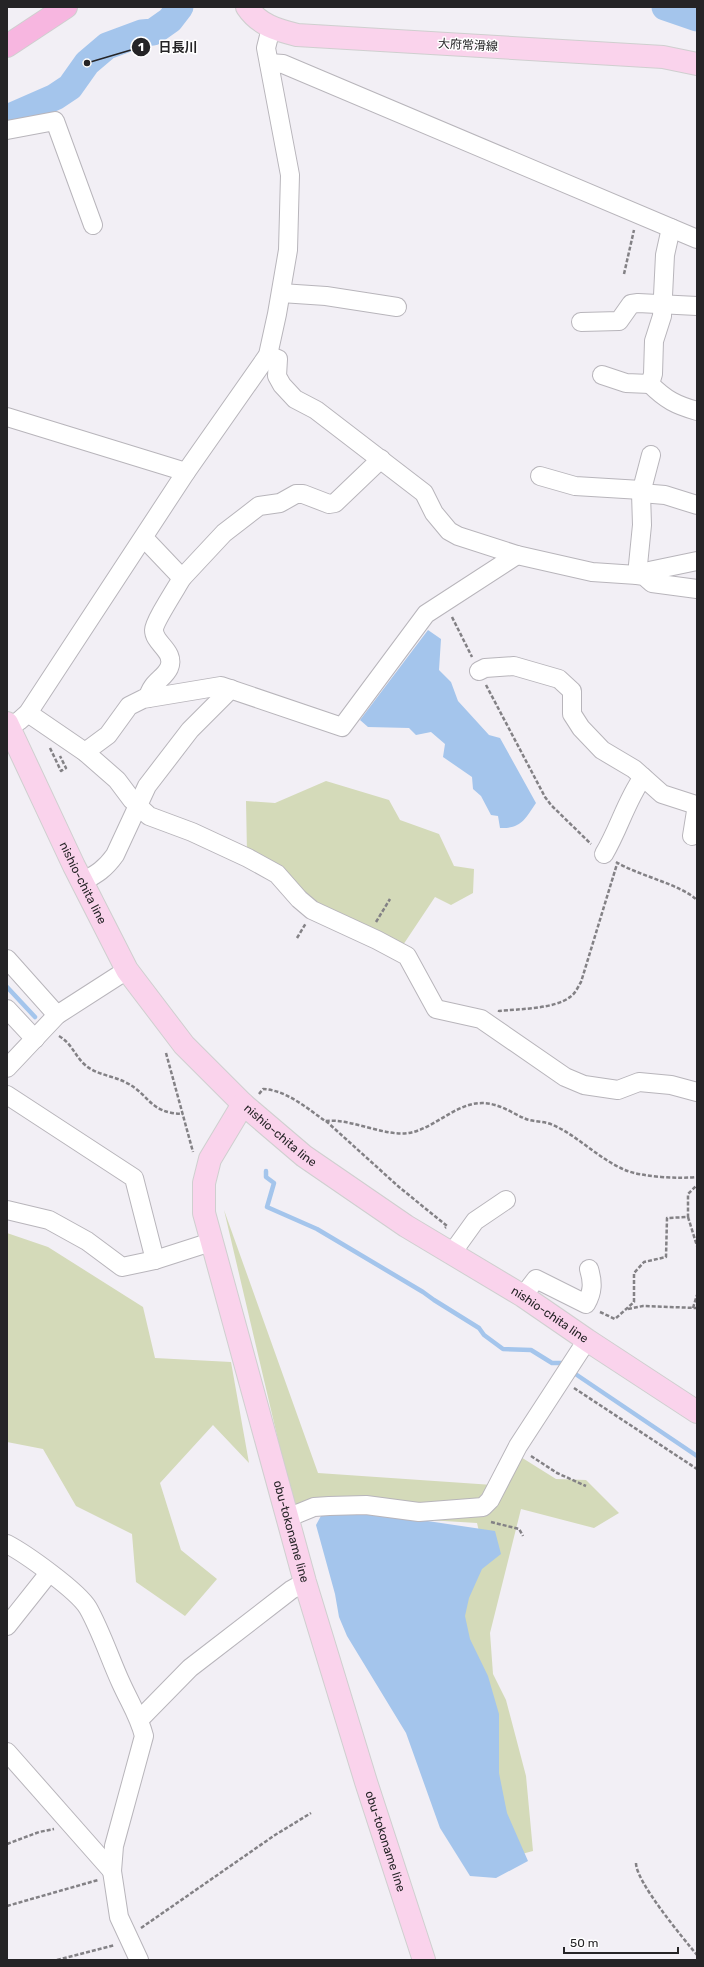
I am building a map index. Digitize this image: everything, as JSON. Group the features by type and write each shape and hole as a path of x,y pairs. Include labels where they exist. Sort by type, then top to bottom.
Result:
{"highway":[{"path":"7,46 66,7"}],"main road":[{"name":"大府常滑線","path":"247,7 251,13 271,28 297,35 663,57 697,64"},
{"name":"nishio-chita line","path":"7,725 82,882 127,970 184,1045 245,1106 304,1156 406,1226 524,1296 587,1340 697,1412"},
{"name":"obu-tokoname line","path":"245,1106 210,1159 204,1184 204,1213 305,1582 366,1782 424,1960"}],"street":[{"path":"7,725 24,719 186,472 268,355 288,250 290,175 266,48 271,28"},
{"path":"269,63 290,67 697,240"},
{"path":"7,130 55,121 93,225"},
{"path":"650,384 653,374 654,341 662,316 665,255 671,228"},
{"path":"281,293 326,296 397,307"},
{"path":"581,322 619,321 631,304 638,303 697,306"},
{"path":"268,355 278,359 277,376 282,385 295,399 316,410 424,493 434,514 452,534 517,555 592,572 641,576 652,583 697,589"},
{"path":"602,376 626,383 650,384 667,400 697,411"},
{"path":"7,417 186,472"},
{"path":"641,576 641,492 651,455"},
{"path":"146,698 149,691 169,668 170,658 168,651 155,634 155,625 182,578 224,533 259,506 280,503 296,494 303,494 329,504 335,503 381,459"},
{"path":"540,476 575,486 665,495 697,505"},
{"path":"144,538 182,578"},
{"path":"85,752 108,735 129,706 146,698 221,686 342,726 426,614 517,555"},
{"path":"641,576 649,571 697,561"},
{"path":"479,671 485,668 514,666 559,679 572,691 572,714 581,728 602,750 634,770 662,794 696,805 692,836"},
{"path":"146,698 142,695 144,690 156,674"},
{"path":"82,882 102,871 108,865 115,855 147,786 190,730 231,689"},
{"path":"28,713 85,752 117,780 138,806 149,816 192,832 248,858 277,874 299,899 312,910 369,936 407,956 436,1009 481,1019 565,1077 584,1085 618,1090 639,1082 671,1085 697,1092"},
{"path":"611,859 615,836 631,794 643,777"},
{"path":"7,959 46,1026"},
{"path":"7,1068 46,1026 127,970"},
{"path":"7,1009 46,1026"},
{"path":"7,1095 134,1178 155,1260"},
{"path":"443,1248 475,1221 506,1200"},
{"path":"7,1210 49,1220 87,1241 122,1267 155,1260 211,1242"},
{"path":"524,1296 536,1279 586,1304 591,1295 592,1278 589,1269"},
{"path":"287,1518 314,1507 329,1506 366,1505 420,1512 482,1507 493,1495 518,1446 587,1340"},
{"path":"7,1544 26,1554 74,1592 87,1607 129,1702 140,1719 144,1736 114,1846 112,1873 120,1917 139,1960"},
{"path":"7,1626 49,1573"},
{"path":"140,1719 190,1668 291,1590 305,1582"},
{"path":"7,1752 112,1873"}],"path":[{"path":"624,274 637,214"},
{"path":"445,602 479,671 545,797 575,829 611,859 684,891 697,900"},
{"path":"50,748 61,771 66,768"},
{"path":"492,1027 497,1021 499,1011 547,1005 568,999 572,996 581,982 611,859"},
{"path":"369,936 390,899"},
{"path":"46,1026 71,1046 83,1063 92,1070 125,1082 156,1108 171,1114 182,1114"},
{"path":"171,1047 166,1052 194,1157"},
{"path":"245,1106 263,1090 270,1090 300,1104 325,1121 399,1187 446,1226 443,1248"},
{"path":"325,1121 335,1120 365,1127 407,1133 430,1126 444,1115 469,1104 483,1102 501,1107 526,1118 552,1125 625,1170 660,1176 697,1177"},
{"path":"697,1185 688,1194 688,1217 697,1246"},
{"path":"586,1304 615,1319 628,1309 634,1302 634,1273 638,1266 644,1262 666,1256 667,1218 688,1217"},
{"path":"693,1308 697,1295"},
{"path":"628,1309 643,1306 697,1308"},
{"path":"561,1380 697,1469"},
{"path":"518,1446 557,1473 586,1486"},
{"path":"57,1960 129,1939 208,1880 311,1813"},
{"path":"7,1844 38,1832 64,1827 70,1824"},
{"path":"636,1862 638,1873 675,1928 697,1955"},
{"path":"7,1906 112,1873"}],"green space":[{"path":"326,781 389,800 400,820 439,834 454,866 474,869 473,893 451,905 435,897 401,948 318,919 247,853 246,801 275,803"},
{"path":"224,1210 318,1473 493,1485 516,1454 556,1479 586,1480 619,1513 594,1528 521,1509 490,1633 493,1674 506,1700 526,1776 533,1851 518,1855 486,1764 457,1599 482,1544 477,1523 295,1512"},
{"path":"7,1233 48,1247 143,1307 155,1358 231,1362 249,1463 213,1425 160,1483 181,1550 217,1579 185,1616 136,1582 132,1534 76,1506 43,1449 7,1442"}],"water":[{"path":"428,630 441,639 439,670 451,682 458,701 489,735 500,738 536,803 518,825 500,828 498,816 491,815 481,796 473,789 472,777 443,757 445,744 431,732 416,735 409,728 368,727 360,720"},
{"path":"349,1513 387,1515 495,1531 501,1554 482,1569 469,1598 465,1616 470,1639 488,1676 499,1714 499,1773 507,1813 528,1861 496,1878 470,1876 440,1828 406,1733 347,1636 339,1617 335,1594 316,1525 322,1514"}],"waterway":[{"path":"7,118 55,97 70,87 87,63 107,46 142,33 153,32 170,20 180,7"},
{"path":"665,7 697,18"},
{"path":"7,987 35,1017"},
{"path":"266,1171 266,1177 274,1183 267,1207 317,1229 423,1292 479,1328 484,1335 503,1349 531,1350 552,1363 562,1363 565,1366"},
{"path":"571,1371 697,1456"}],"place":[{"name":"日長川","path":"87,63"}]}
